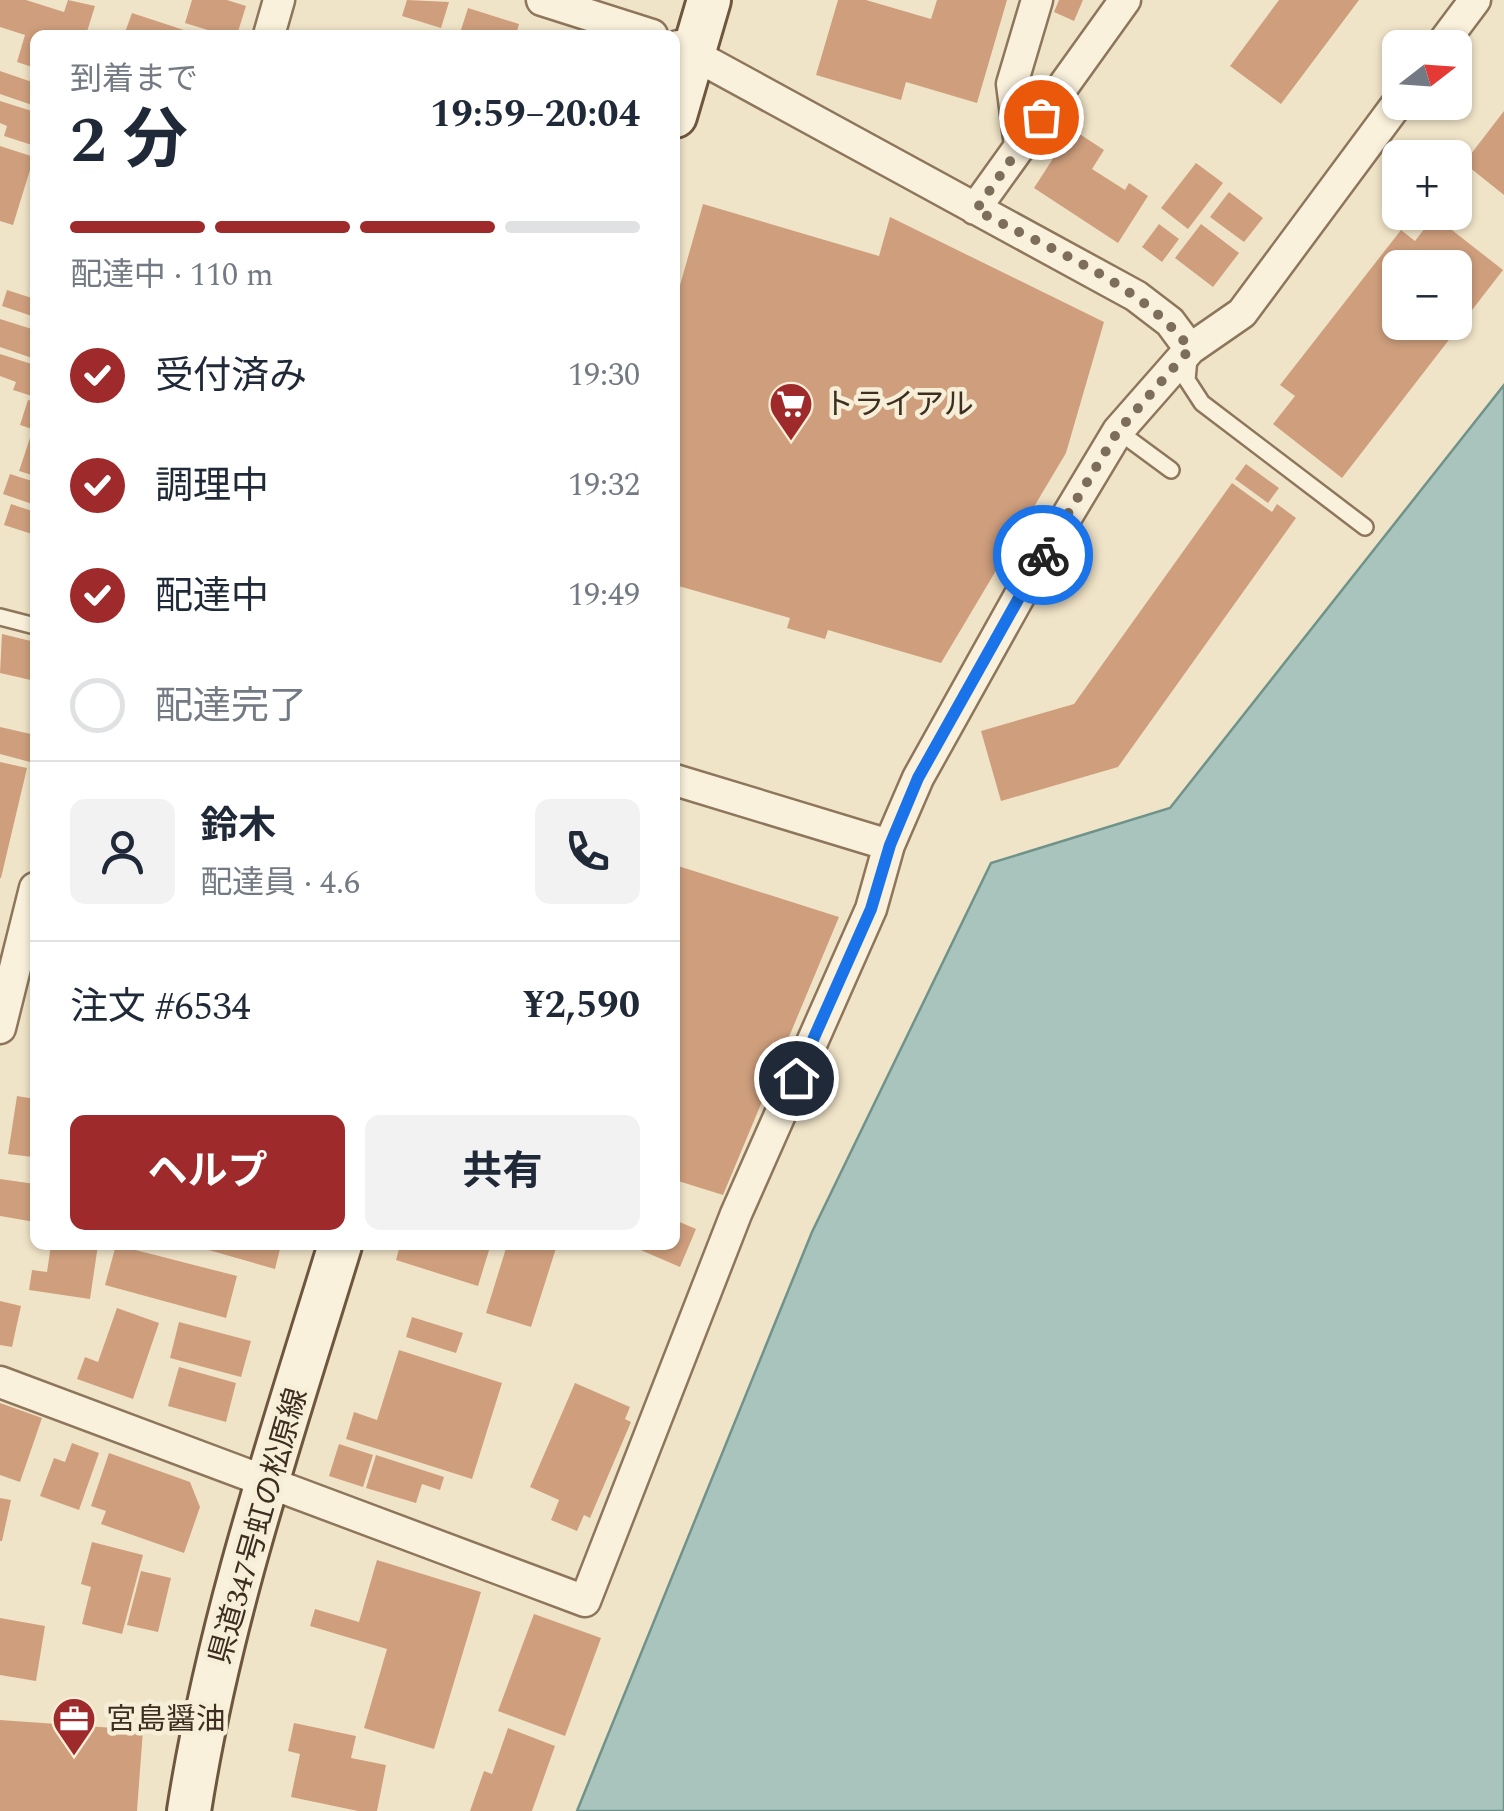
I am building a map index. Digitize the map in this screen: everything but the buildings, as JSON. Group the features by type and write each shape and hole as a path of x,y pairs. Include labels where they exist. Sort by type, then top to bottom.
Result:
{"main road":[{"path":"680,79 684,49 709,0"},
{"name":"県道347号虹の松原線","path":"189,1811 202,1727 267,1481 338,1250"}],"street":[{"path":"270,30 279,0"},
{"path":"542,0 636,30"},
{"path":"1020,146 1012,84 1037,0"},
{"path":"976,210 1125,0"},
{"path":"1452,30 1474,0"},
{"path":"684,49 1136,296 1170,322 1190,349"},
{"path":"0,1382 584,1601 736,1214 871,909 890,845 918,778 1118,431 1190,349 1242,313 1385,120"},
{"path":"680,782 890,845"},
{"path":"0,1028 30,908"}],"lane":[{"path":"1190,349 1188,380 1202,403 1365,527"},
{"path":"1118,431 1170,470"},
{"path":"0,617 30,625"}],"water":[{"path":"1504,385 1504,1811 577,1811 812,1232 991,863 1170,808"}],"way so far":[{"path":"1041,117 976,210 1136,296 1170,322 1190,349 1118,431 1043,555"}],"place":[{"name":"トライアル","path":"791,442"},
{"name":"宮島醤油","path":"74,1757"}],"route":[{"path":"796,1078 871,909 890,845 918,778 1043,555"}]}
